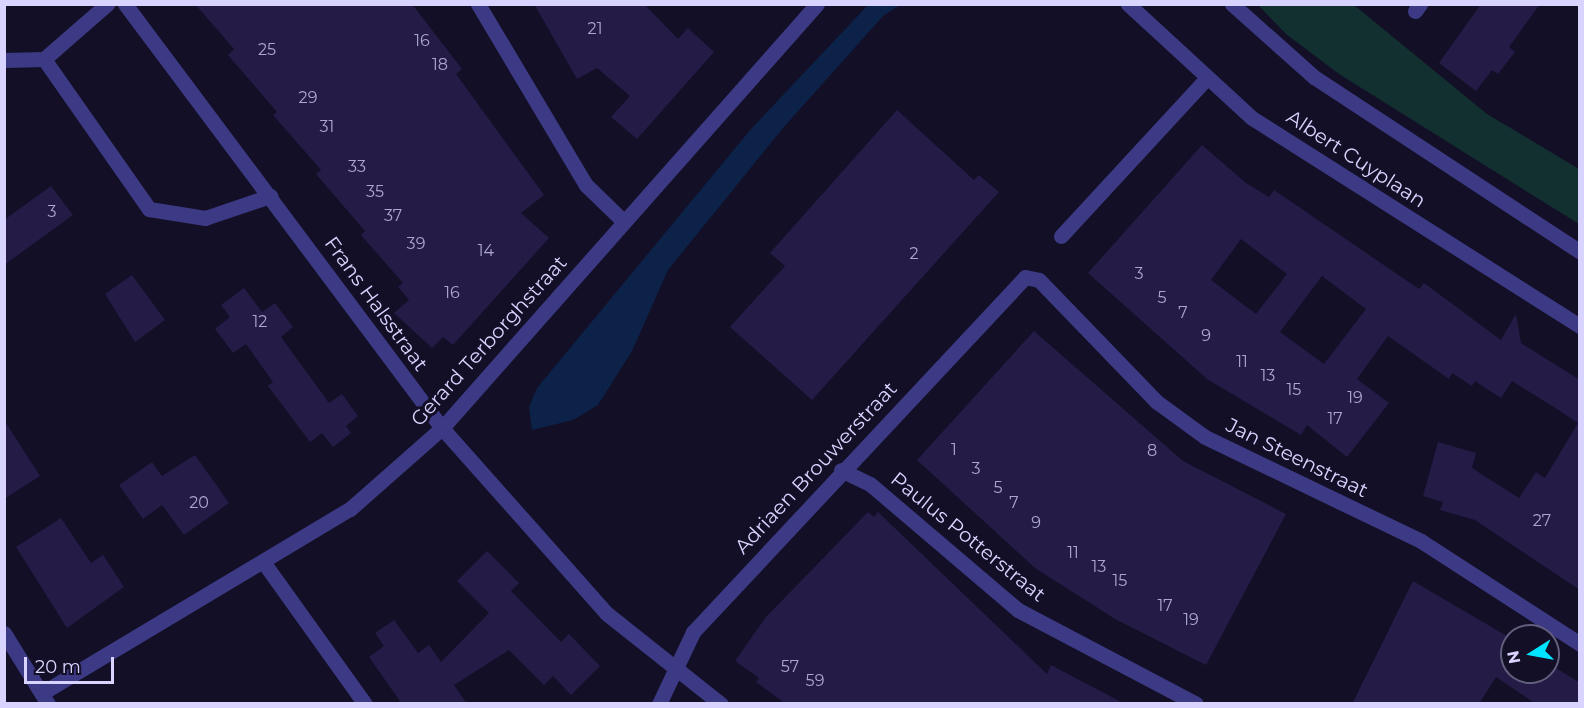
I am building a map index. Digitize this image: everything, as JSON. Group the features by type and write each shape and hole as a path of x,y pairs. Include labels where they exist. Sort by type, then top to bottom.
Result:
{"street":[{"path":"4,60 44,59 107,4"},
{"name":"Frans Halsstraat","path":"125,4 442,428 606,613 721,704"},
{"path":"478,4 586,185 624,222"},
{"name":"Gerard Terborghstraat","path":"45,698 350,509 442,428 817,4"},
{"name":"Albert Cuyplaan","path":"1128,4 1206,79 1252,118 1580,326"},
{"name":"Albert Cuyplaan","path":"1232,4 1314,77 1580,252"},
{"path":"44,59 149,209 205,219 270,196"},
{"path":"1060,236 1206,79"},
{"name":"Adriaen Brouwerstraat","path":"659,704 693,632 1025,276"},
{"name":"Jan Steenstraat","path":"1025,276 1039,280 1157,402 1205,437 1420,541 1580,644"},
{"name":"Paulus Potterstraat","path":"842,470 870,484 1018,610 1196,704"},
{"path":"264,563 365,704"},
{"path":"4,633 45,698"}],"green space":[{"path":"1258,5 1354,5 1487,114 1579,169 1579,224 1339,74 1286,34"}],"water":[{"path":"868,5 900,5 883,16 783,128 668,270 632,351 598,405 573,420 532,430 529,407 537,388 751,129"}],"building":[{"path":"195,4 412,4 462,69 456,74 544,195 521,213 549,238 453,345 443,337 432,348 394,313 409,300 398,287 403,283 361,235 365,231 316,174 321,170 273,115 277,112 228,55 234,49"},
{"path":"534,4 644,4 678,39 688,28 714,52 637,139 611,117 630,96 597,68 577,79"},
{"path":"1481,4 1540,4 1509,47 1515,52 1498,74 1492,70 1476,91 1439,63"},
{"path":"897,110 974,180 979,175 999,192 812,400 730,327 785,266 770,253"},
{"path":"1202,145 1246,183 1269,197 1274,190 1419,289 1424,283 1501,340 1516,314 1521,343 1580,380 1580,590 1475,520 1440,510 1443,502 1423,496 1438,442 1476,453 1472,468 1519,498 1536,472 1545,478 1578,423 1557,409 1512,381 1501,398 1475,381 1472,386 1452,373 1449,379 1388,336 1357,379 1389,403 1347,457 1307,425 1301,435 1207,379 1088,273","holes":["1241,239 1287,274 1256,314 1211,280","1322,276 1366,309 1324,364 1280,332"]},
{"path":"51,186 73,215 4,265 4,220"},
{"path":"132,275 165,320 135,342 105,294"},
{"path":"244,288 262,312 275,303 293,327 281,337 329,403 342,394 358,416 346,426 351,433 333,447 322,433 310,442 268,386 273,382 246,344 233,353 215,329 230,317 221,305"},
{"path":"1034,331 1183,461 1286,514 1206,665 1115,619 1035,568 917,460"},
{"path":"4,420 40,476 4,499"},
{"path":"195,455 229,503 184,535 162,505 143,519 119,485 152,462 162,476"},
{"path":"868,512 874,517 878,512 1047,674 1051,665 1125,704 786,704 756,682 759,678 735,661 766,617"},
{"path":"61,518 91,563 103,555 124,587 67,628 16,547"},
{"path":"487,551 519,583 511,591 561,642 569,634 600,666 571,695 553,676 544,685 509,650 454,685 467,704 402,704 369,657 384,646 375,633 394,620 418,653 429,645 441,662 489,613 457,581"},
{"path":"1413,581 1500,632 1500,680 1496,677 1479,704 1352,704"},
{"path":"1560,670 1580,683 1580,704 1536,704 1506,684 1560,684"}]}
